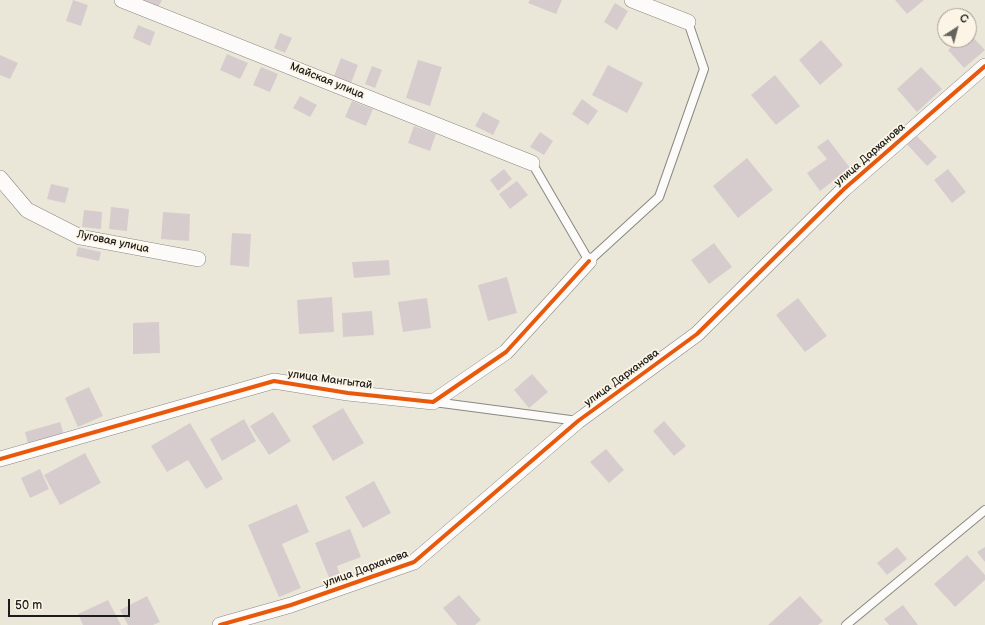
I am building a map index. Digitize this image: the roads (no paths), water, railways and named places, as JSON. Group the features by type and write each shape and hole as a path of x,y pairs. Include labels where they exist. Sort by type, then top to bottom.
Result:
{"street":[{"name":"Майская улица","path":"122,0 532,163"},
{"path":"632,0 688,22"},
{"name":"улица Дарханова","path":"220,625 291,605 414,562 578,421 697,334 844,189 985,66"},
{"name":"Луговая улица","path":"0,178 27,210 80,237 198,259"},
{"path":"433,402 506,352 589,261"},
{"name":"улица Мангытай","path":"0,459 274,380 348,393 433,402"}],"lane":[{"path":"532,163 589,261 659,197 704,69 688,22"},
{"path":"433,402 578,421"},
{"path":"846,625 985,510"}]}
